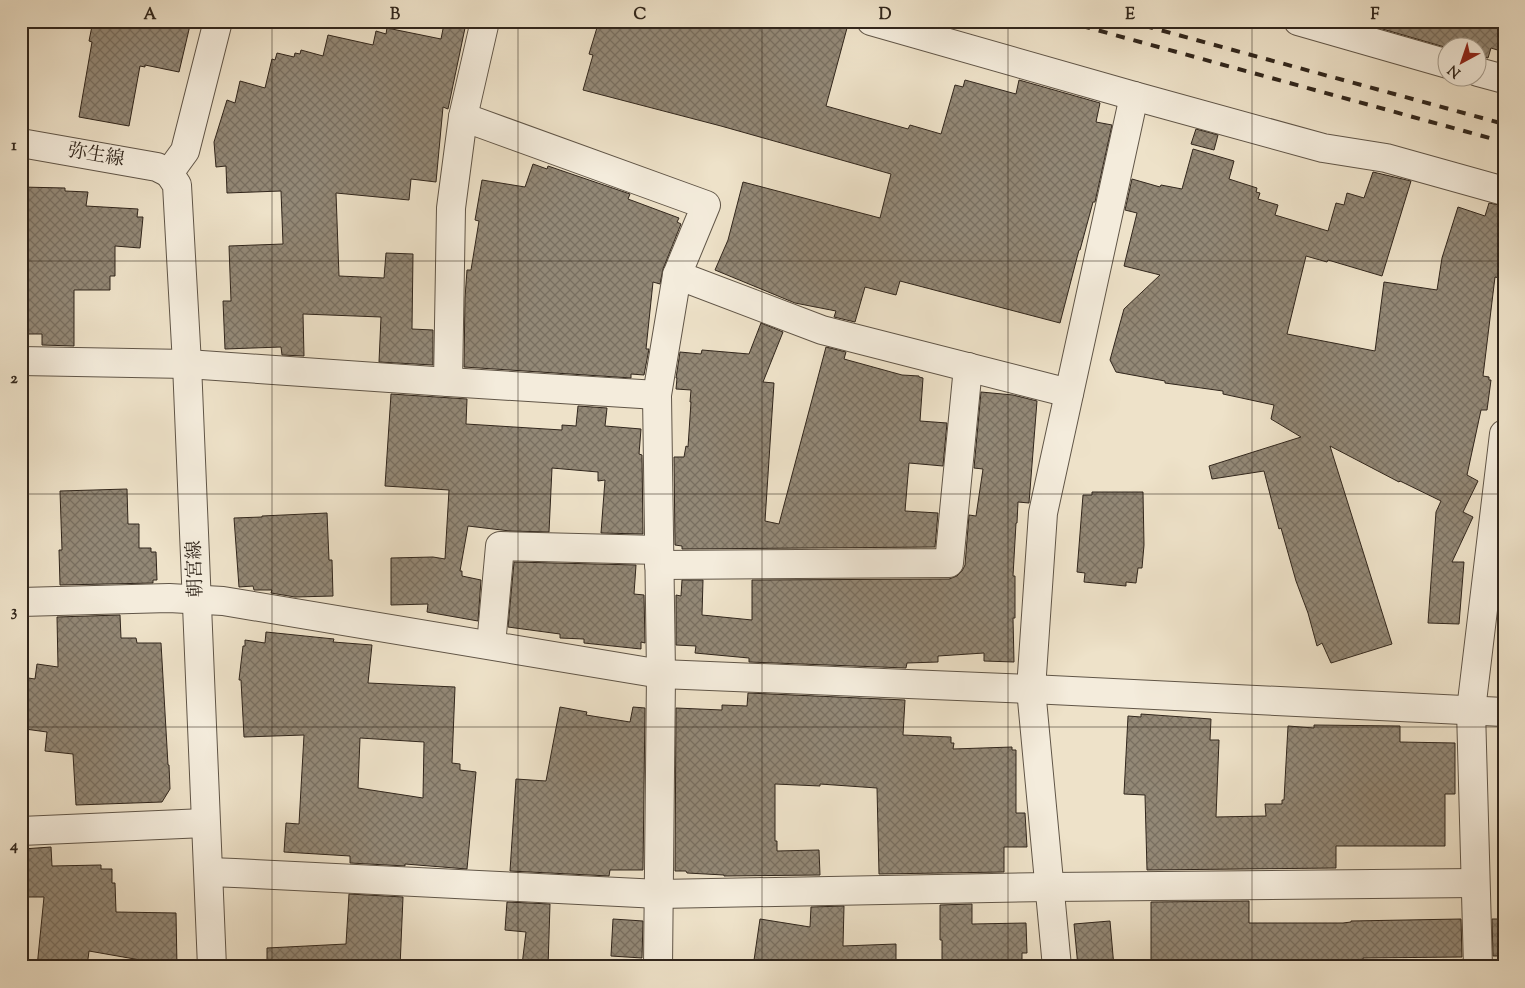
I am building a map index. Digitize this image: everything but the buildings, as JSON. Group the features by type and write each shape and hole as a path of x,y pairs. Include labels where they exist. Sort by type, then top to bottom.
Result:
{"street":[{"path":"169,173 185,151 218,21"},
{"path":"448,382 451,208 463,117 485,21"},
{"path":"872,21 1323,148 1386,158 1504,191"},
{"path":"1298,21 1438,61"},
{"path":"1488,75 1504,79"},
{"path":"1057,967 1031,689 1043,513 1134,96"},
{"path":"463,117 706,205 677,275 657,395 661,674 658,967"},
{"name":"弥生線","path":"21,143 157,167 169,173"},
{"name":"朝宮線","path":"169,173 177,184 187,364 212,967"},
{"path":"677,275 822,330 1069,393"},
{"path":"21,361 187,364 657,395"},
{"path":"491,646 500,546 659,558 949,563 968,367"},
{"path":"1478,967 1471,710 1504,434"},
{"path":"21,602 169,598 232,603 661,674 1031,689 1504,712"},
{"path":"21,831 205,823"},
{"path":"208,872 659,894 1049,887 1475,883"}],"green space":[{"path":"1504,502 1504,618 1489,617"}],"railway":[{"path":"1064,21 1504,142"},
{"path":"1127,21 1504,124"}]}
